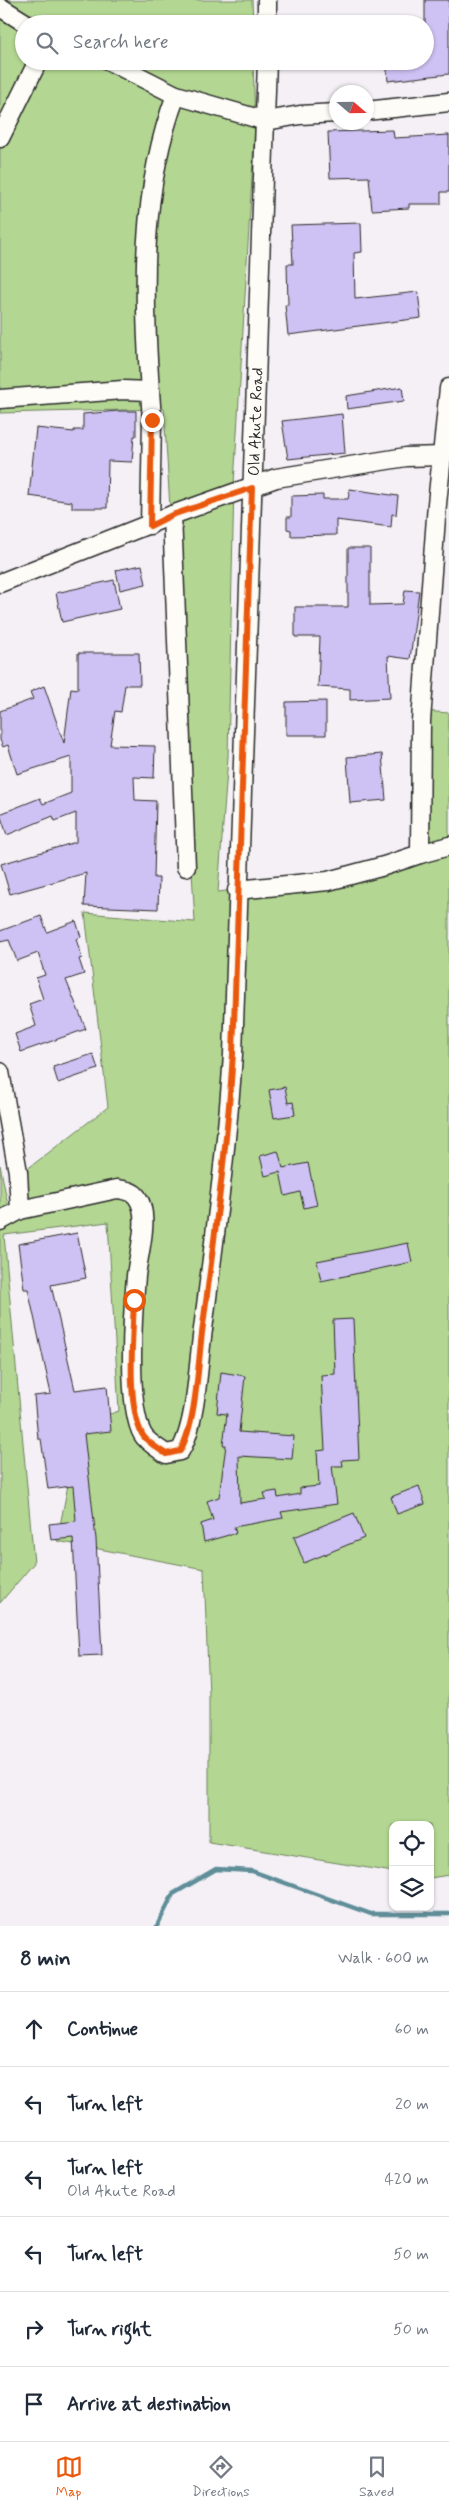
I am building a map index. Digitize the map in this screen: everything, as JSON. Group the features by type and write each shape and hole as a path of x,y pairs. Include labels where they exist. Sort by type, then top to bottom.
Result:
{"street":[{"path":"267,0 267,15"},
{"path":"0,7 15,16"},
{"path":"0,138 34,70"},
{"path":"126,70 176,95 266,121 300,115 329,113"},
{"name":"Old Akute Road","path":"20,1210 117,1189 129,1191 137,1197 142,1210 144,1226 134,1300 132,1366 135,1409 143,1436 166,1454 180,1451 186,1440 196,1385 228,1137 233,1054 237,890 267,70"},
{"path":"150,526 152,420 144,276 151,193 170,112 176,95"},
{"path":"374,110 449,102"},
{"path":"420,854 421,721 437,504 449,388"},
{"path":"0,399 123,390 150,391"},
{"path":"0,583 150,526 172,515 276,478 295,473 406,457 442,456"},
{"path":"172,515 186,867"},
{"path":"237,890 328,880 384,866 449,846"},
{"path":"0,1072 18,1172 20,1210 0,1221"}],"green space":[{"path":"0,0 252,0 253,15 15,15 15,70 253,70 255,125 234,484 228,757 218,892 411,868 424,711 449,713 449,1875 434,1877 434,1821 389,1821 389,1871 209,1842 209,1696 204,1569 57,1541 80,1424 119,1411 108,1222 4,1235 34,1563 0,1603 0,1165 10,1215 26,1170 108,1107 85,913 195,922 164,409 0,413"}],"building":[{"path":"425,0 449,0 449,74 388,81 387,70 434,70 434,15 425,15"},
{"path":"393,130 394,138 449,135 449,192 441,192 441,204 409,204 409,208 372,210 369,177 330,178 328,132"},
{"path":"361,223 362,252 354,253 355,299 418,292 421,318 288,335 285,305 288,305 287,264 293,264 291,225"},
{"path":"402,387 404,401 347,409 346,396"},
{"path":"136,411 136,436 134,436 132,462 108,461 107,508 72,508 72,502 29,496 36,428 74,432 74,430 83,430 83,414"},
{"path":"342,414 345,453 288,459 282,421"},
{"path":"350,489 398,496 396,515 392,514 391,527 336,520 336,535 291,536 291,530 287,529 287,517 291,517 291,496 323,495 323,499 348,499"},
{"path":"348,548 370,548 370,605 403,604 405,590 419,591 410,659 388,656 390,698 350,700 350,689 318,687 320,637 295,637 295,607 348,607"},
{"path":"142,565 146,584 120,590 116,570"},
{"path":"114,580 120,609 62,622 56,593"},
{"path":"78,653 139,653 140,685 125,685 121,712 115,711 110,745 155,746 154,778 134,777 135,800 156,801 154,878 159,878 158,909 84,906 86,873 10,894 1,864 76,842 76,813 55,821 53,816 7,835 0,814 40,798 43,804 71,793 71,757 17,774 8,745 3,747 0,740 0,711 33,699 30,692 44,686 64,743 71,688 78,689"},
{"path":"326,701 326,735 286,735 286,702"},
{"path":"382,754 386,800 350,803 347,757"},
{"path":"41,916 47,932 76,921 81,937 76,939 82,958 79,959 84,974 66,980 86,1029 21,1052 15,1034 36,1026 29,1004 43,999 36,978 45,975 38,953 17,961 9,940 0,942 0,931"},
{"path":"93,1054 98,1069 58,1083 53,1067"},
{"path":"285,1087 288,1103 293,1102 295,1115 274,1118 269,1090"},
{"path":"278,1151 283,1168 308,1163 317,1205 304,1208 300,1192 285,1196 280,1172 265,1176 260,1156"},
{"path":"77,1233 86,1278 51,1285 75,1390 107,1386 111,1431 84,1434 96,1539 102,1655 79,1656 73,1538 51,1540 49,1524 76,1521 73,1486 48,1489 41,1439 38,1439 34,1396 51,1394 28,1289 24,1289 18,1244"},
{"path":"408,1243 412,1262 321,1281 317,1261"},
{"path":"353,1319 359,1459 342,1460 343,1466 332,1466 337,1504 281,1512 283,1518 234,1527 236,1533 204,1542 201,1524 213,1520 207,1501 219,1497 226,1445 223,1445 227,1414 217,1413 221,1372 245,1376 239,1432 294,1436 292,1459 239,1456 240,1503 266,1499 264,1493 277,1491 278,1498 300,1494 300,1488 319,1486 317,1451 325,1450 321,1375 335,1374 333,1320"},
{"path":"419,1486 425,1504 397,1514 391,1497"},
{"path":"354,1513 364,1538 304,1563 294,1537"}],"waterway":[{"path":"157,1926 173,1894 216,1869 252,1871 371,1914 449,1914"}],"route":[{"path":"134,1300 132,1366 135,1409 143,1436 166,1454 180,1451 186,1440 196,1385 228,1137 233,1054 237,890 252,488 172,515 150,526 152,420"}]}
